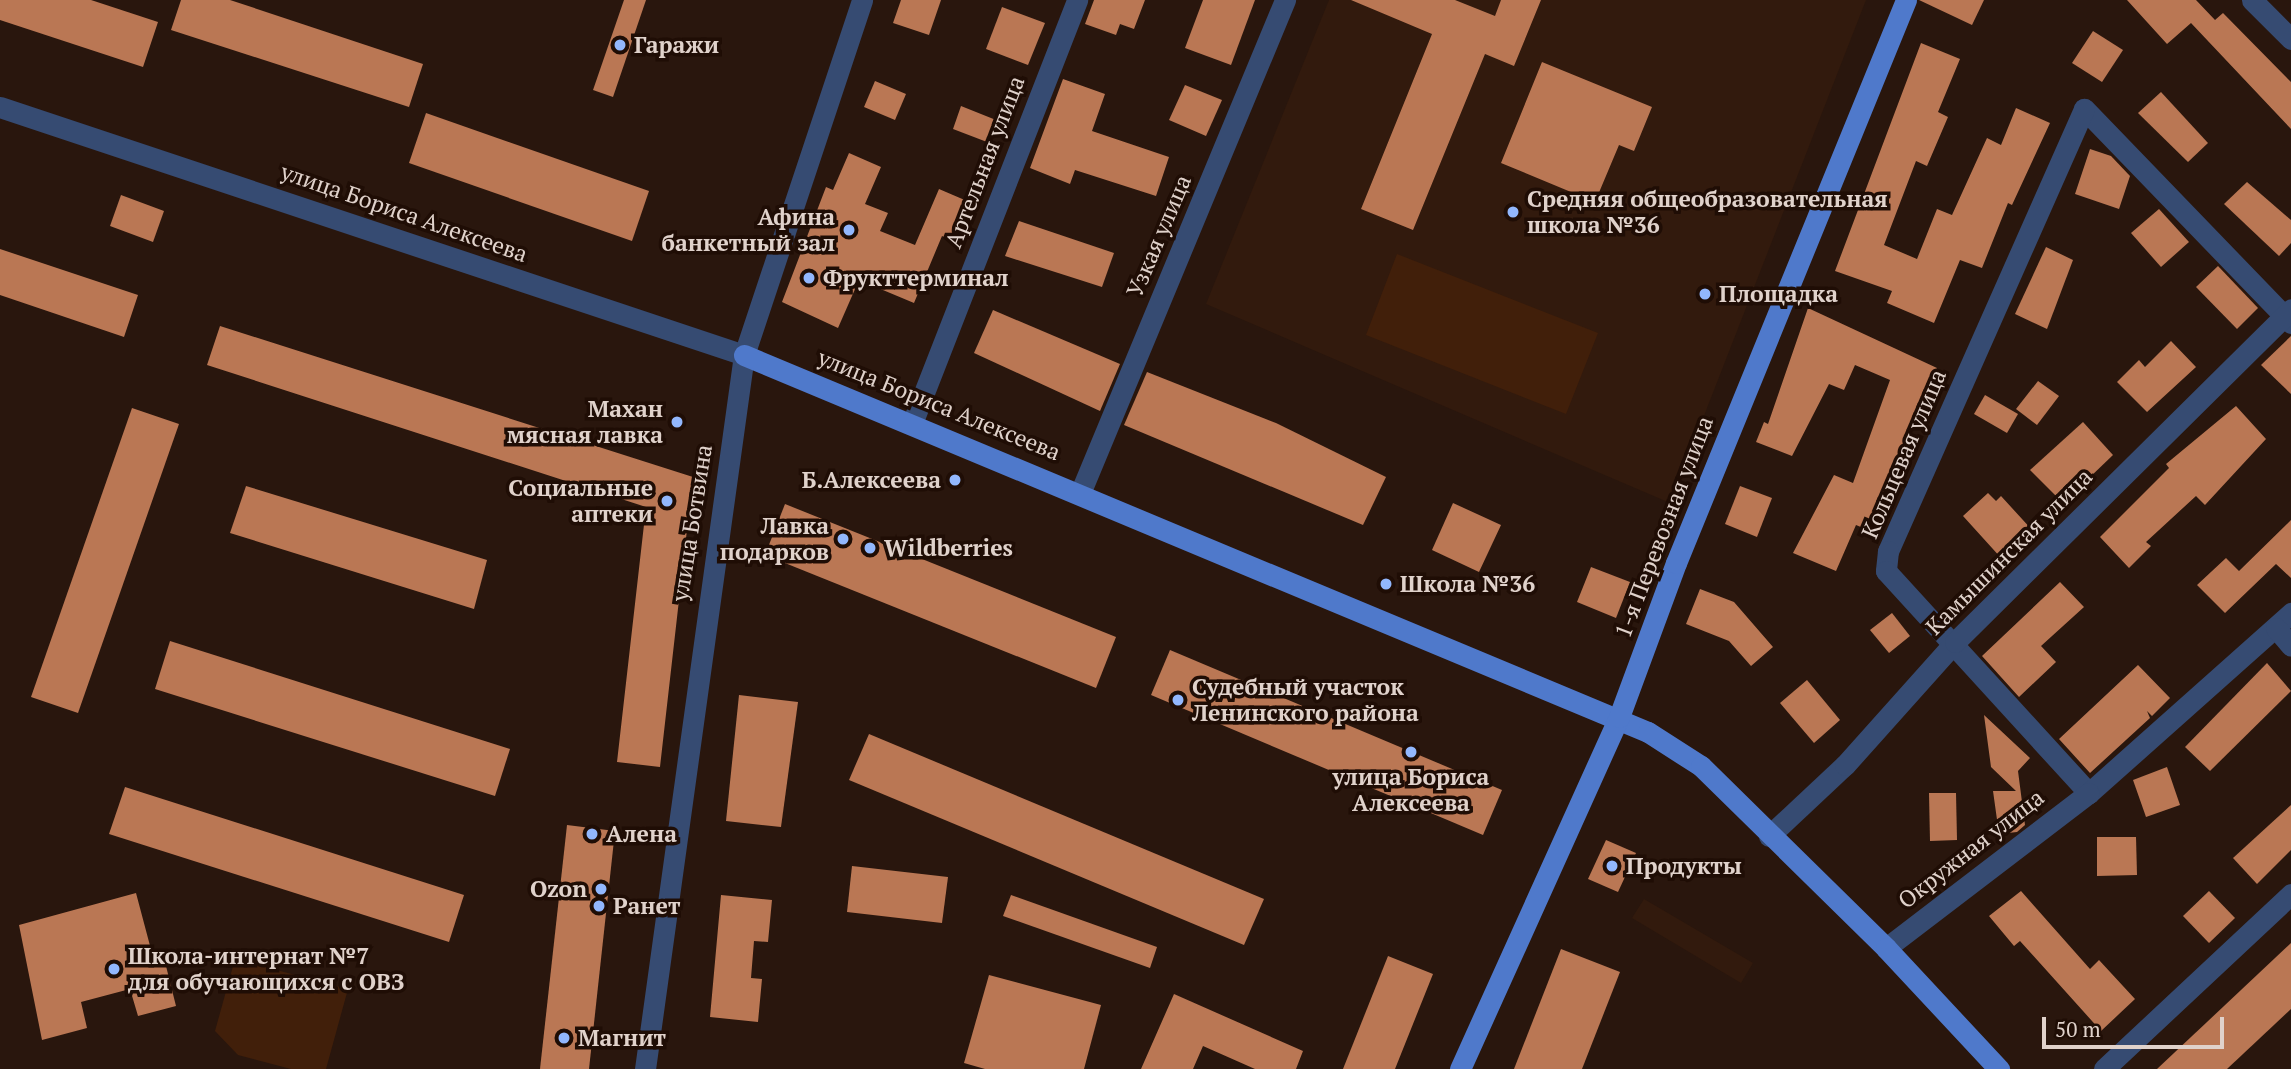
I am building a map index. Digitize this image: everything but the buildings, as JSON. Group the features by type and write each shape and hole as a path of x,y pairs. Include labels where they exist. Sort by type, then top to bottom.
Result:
{"main road":[{"name":"1-я Перевозная улица","path":"1460,1069 1619,717 1676,563 1906,0"},
{"name":"улица Бориса Алексеева","path":"744,355 913,421 1619,717 1701,766 1769,836 1886,948 1999,1069"}],"street":[{"name":"улица Ботвина","path":"645,1069 744,355 862,0"},
{"name":"Артельная улица","path":"913,421 1077,0"},
{"name":"Узкая улица","path":"1081,491 1285,0"},
{"path":"2252,0 2291,39"},
{"name":"улица Бориса Алексеева","path":"5,107 744,355"},
{"name":"Кольцевая улица","path":"2089,793 1955,642 1886,571 1888,551 2084,109 2289,316"},
{"name":"Камышинская улица","path":"1769,836 1846,765 1955,642 2289,316"},
{"path":"2089,793 2283,621 2291,646"},
{"name":"Окружная улица","path":"1886,948 2089,793"},
{"path":"2104,1069 2291,894"}],"shaded area":[{"name":"Средняя общеобразовательная школа №36","path":"1329,0 1866,0 1670,503 1206,304"},
{"path":"1397,254 1598,333 1566,414 1366,335"},
{"path":"1644,899 1753,963 1741,983 1632,918"},
{"path":"235,959 348,989 326,1069 291,1069 238,1055 215,1031"}],"place":[{"name":"Гаражи","path":"620,45"},
{"name":"Средняя общеобразовательная школа №36","path":"1513,212"},
{"name":"Афина банкетный зал","path":"849,230"},
{"name":"Фрукттерминал","path":"809,278"},
{"name":"Площадка","path":"1705,294"},
{"name":"Махан мясная лавка","path":"677,422"},
{"name":"Б.Алексеева","path":"955,480"},
{"name":"Социальные аптеки","path":"667,501"},
{"name":"Лавка подарков","path":"843,539"},
{"name":"Wildberries","path":"870,548"},
{"name":"Школа №36","path":"1386,584"},
{"name":"Судебный участок Ленинского района","path":"1178,700"},
{"name":"улица Бориса Алексеева","path":"1411,752"},
{"name":"Алена","path":"592,834"},
{"name":"Продукты","path":"1612,866"},
{"name":"Ozon","path":"601,889"},
{"name":"Ранет","path":"599,906"},
{"name":"Школа-интернат №7 для обучающихся с ОВЗ","path":"114,969"},
{"name":"Магнит","path":"564,1038"}]}
